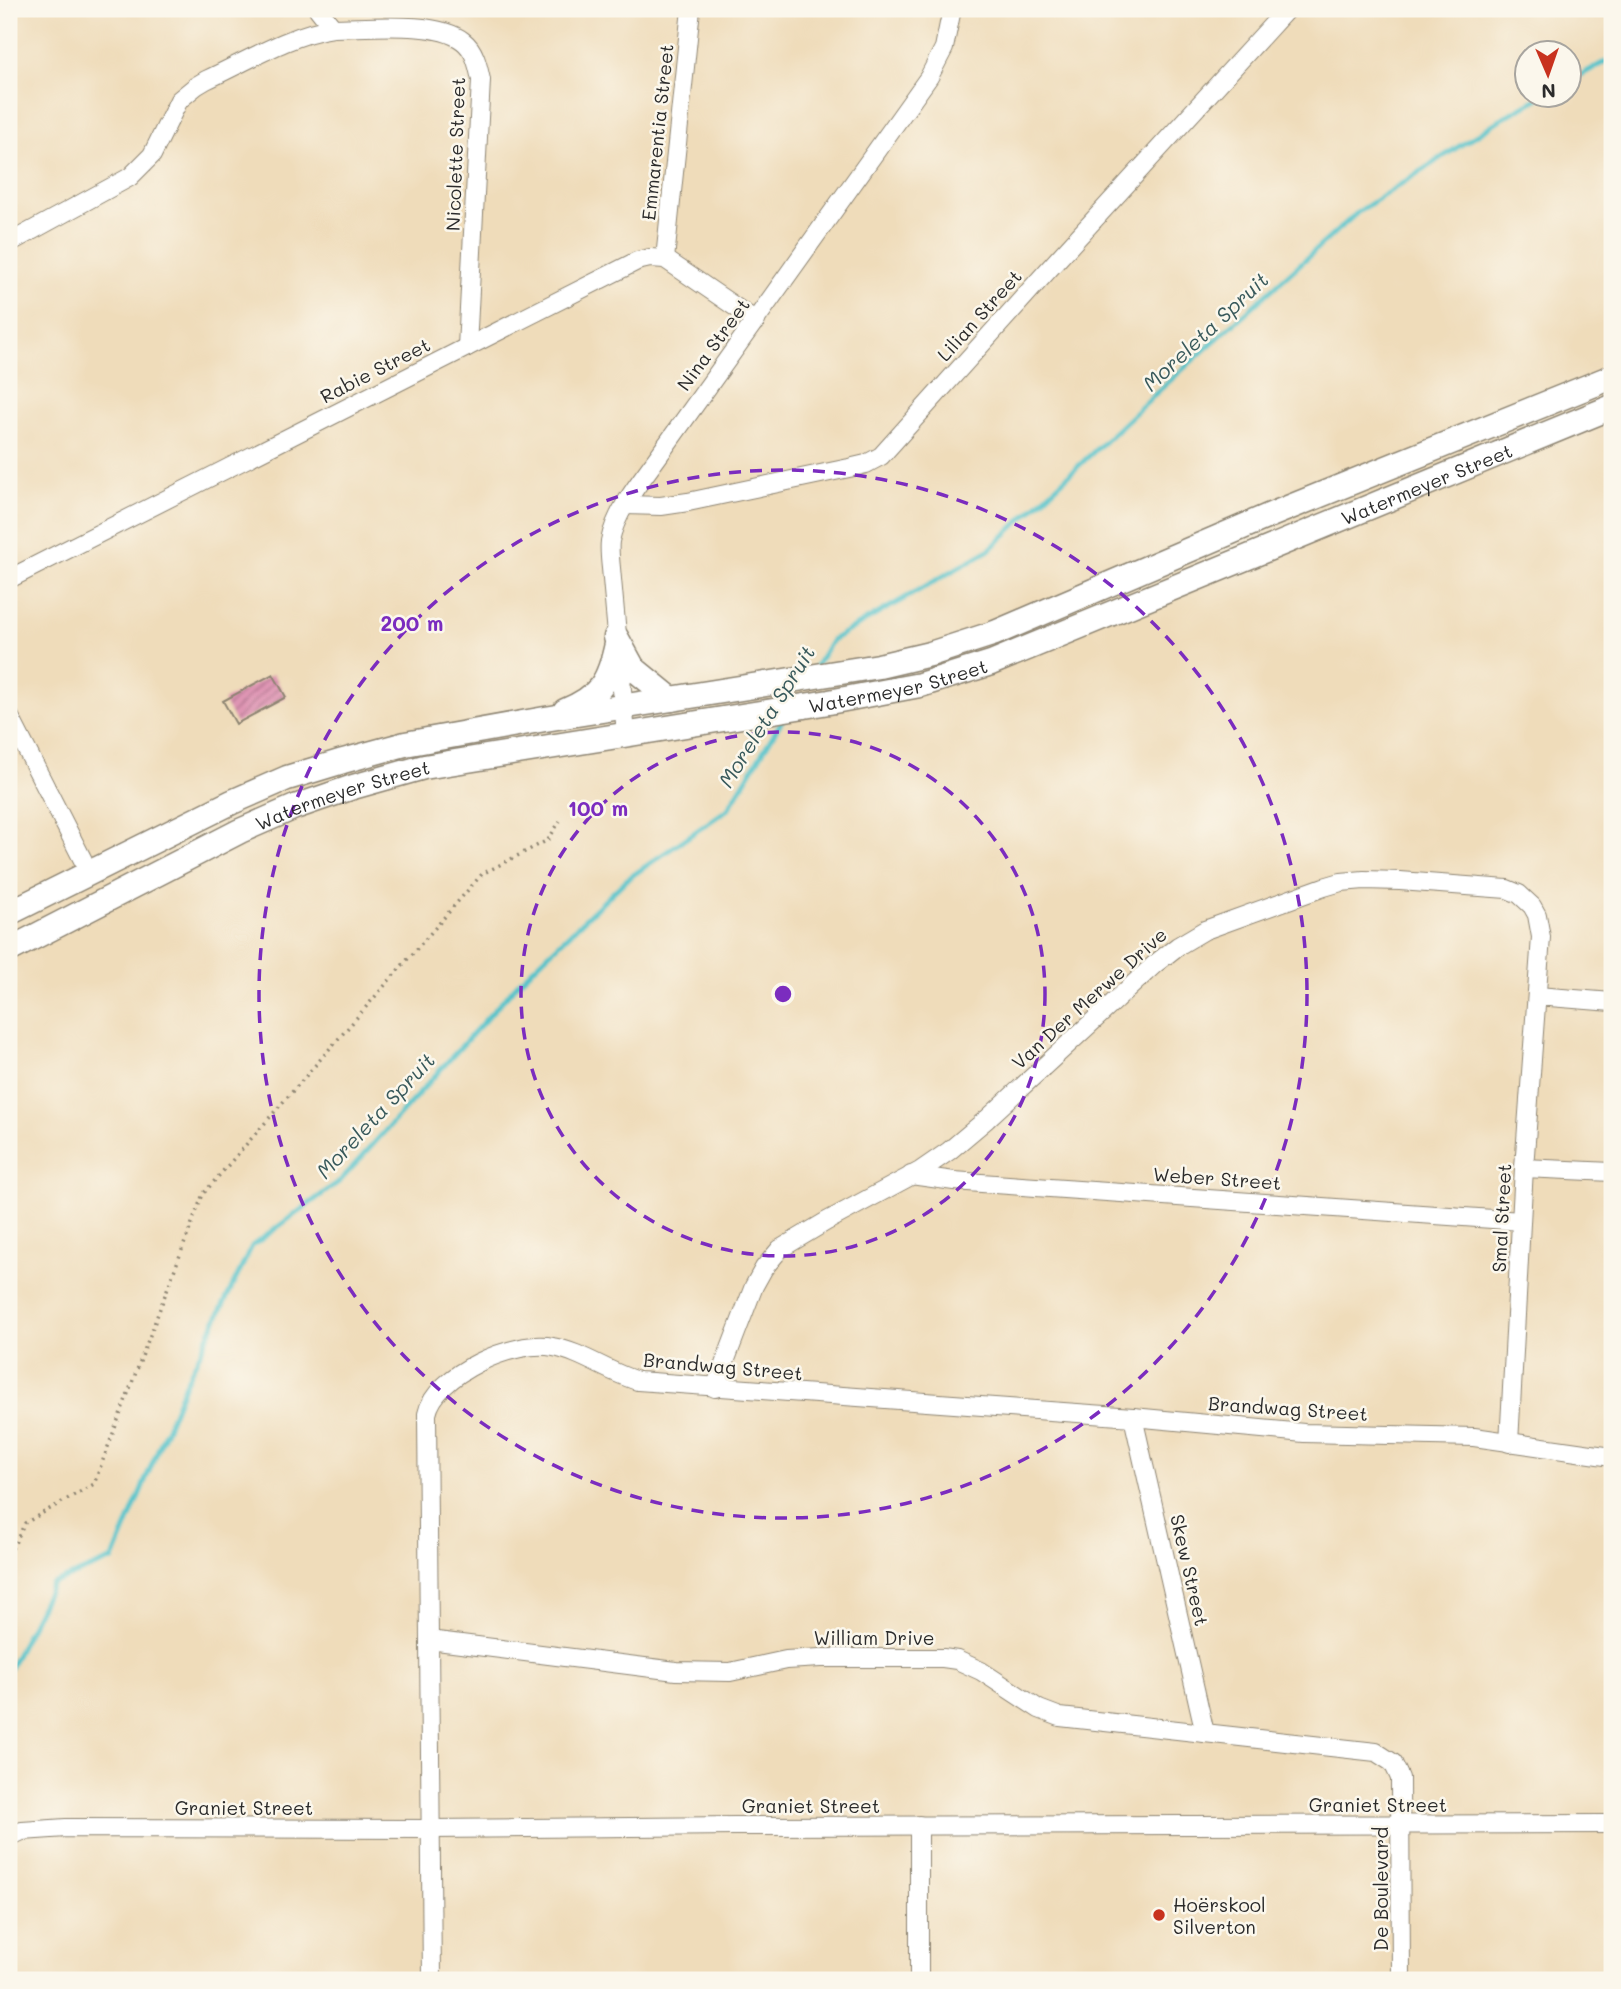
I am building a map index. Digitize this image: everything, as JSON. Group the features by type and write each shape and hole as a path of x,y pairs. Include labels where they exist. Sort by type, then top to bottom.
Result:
{"main road":[{"name":"Watermeyer Street","path":"9,913 232,802 286,779 343,761 405,744 545,719 847,672 930,654 995,633 1285,509 1612,377"},
{"name":"Watermeyer Street","path":"9,950 228,837 295,807 353,787 424,767 920,685 991,663 1612,407"},
{"path":"617,641 633,668 671,699"},
{"path":"545,719 583,703 596,693 607,679 617,641"}],"street":[{"path":"318,9 333,28"},
{"name":"Emmarentia Street","path":"665,259 691,9"},
{"name":"Nina Street","path":"626,734 610,544 615,522 935,67 944,48 952,9"},
{"name":"Lilian Street","path":"625,505 661,506 688,502 858,466 881,456 1287,9"},
{"name":"Nicolette Street","path":"9,243 112,188 139,170 156,148 179,100 196,86 319,30 438,30 463,41 471,50 477,60 481,80 467,347"},
{"name":"Rabie Street","path":"9,579 628,265 643,259 665,259"},
{"path":"665,259 755,321"},
{"path":"9,715 89,872"},
{"name":"Van Der Merwe Drive","path":"715,1388 754,1286 780,1249 931,1164 968,1136 1155,964 1178,946 1213,927 1324,887 1352,881 1400,881 1500,888 1519,894 1532,906 1539,924 1541,937 1537,996"},
{"path":"1537,996 1612,1002"},
{"name":"Smal Street","path":"1509,1443 1524,1168 1537,996"},
{"path":"1524,1168 1612,1172"},
{"name":"Weber Street","path":"911,1175 954,1181 1521,1221"},
{"name":"Brandwag Street","path":"432,1980 426,1419 428,1406 445,1384 478,1362 512,1350 547,1346 566,1351 638,1381 1133,1417 1304,1433 1474,1437 1612,1457"},
{"name":"Skew Street","path":"1133,1417 1205,1733"},
{"name":"William Drive","path":"429,1640 705,1673 743,1670 786,1660 943,1658 965,1663 981,1671 1039,1709 1060,1717 1373,1751 1388,1758"},
{"name":"De Boulevard","path":"1388,1758 1400,1778 1401,1980"},
{"name":"Graniet Street","path":"10,1836 22,1830 43,1828 1612,1824"},
{"path":"919,1825 919,1980"}],"path":[{"path":"9,1555 25,1523 94,1483 204,1194 482,874 548,841 560,821"}],"building":[{"path":"273,674 286,697 236,724 223,701"}],"waterway":[{"name":"Moreleta Spruit","path":"1582,74 1612,58"},
{"name":"Moreleta Spruit","path":"813,670 832,640 989,550 1153,396 1358,212 1520,108"},
{"name":"Moreleta Spruit","path":"9,1670 52,1584 113,1559 184,1386 252,1246 340,1181 522,979 626,880 728,809 784,717"}],"place":[{"name":"Hoërskool Silverton","path":"1159,1915"}]}
